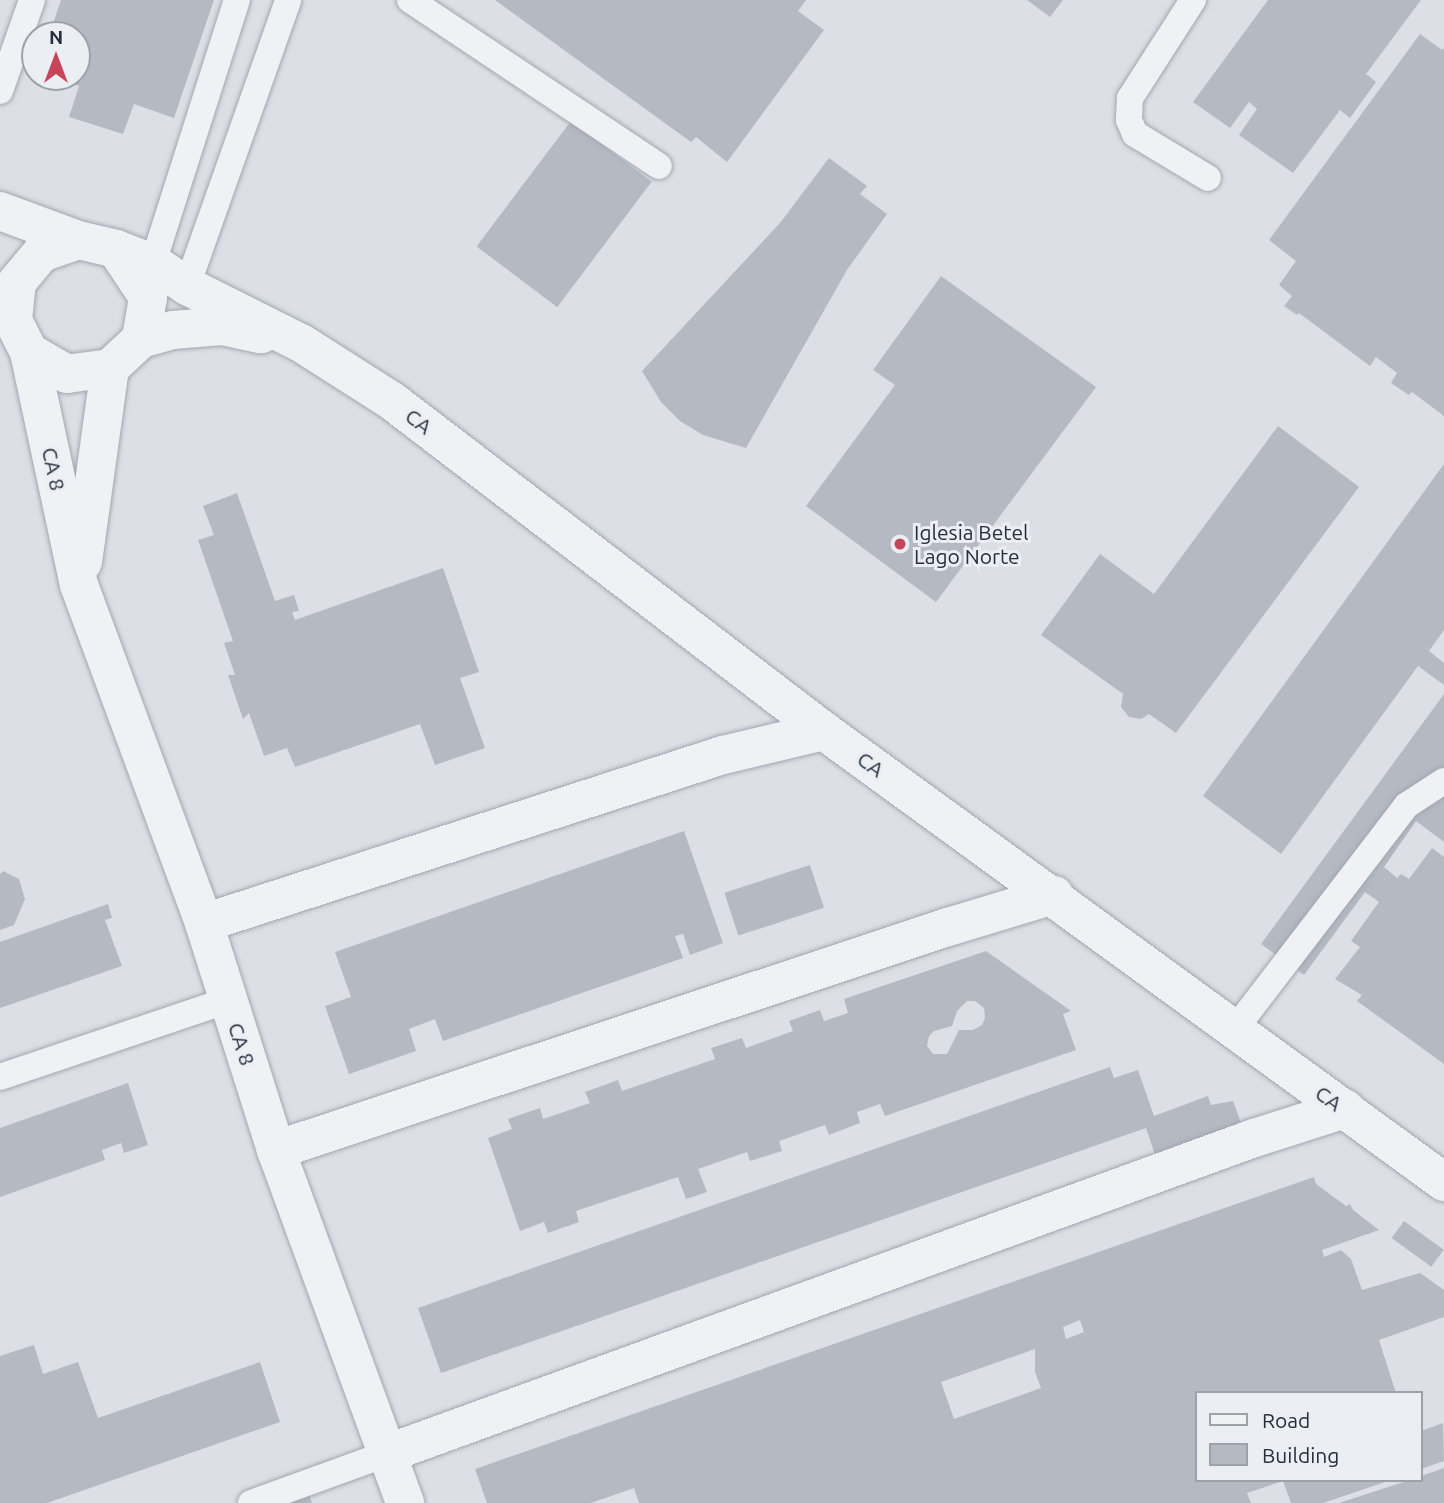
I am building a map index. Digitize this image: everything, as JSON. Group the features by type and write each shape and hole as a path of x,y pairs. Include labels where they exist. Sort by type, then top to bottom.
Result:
{"street":[{"path":"0,211 78,240 116,249 148,297 141,339 110,369 67,374 14,328 17,282 41,253 78,240"},
{"name":"CA","path":"116,249 153,264 187,286 301,343 392,401 824,731 1054,895 1444,1182"},
{"name":"CA","path":"141,339 173,330 222,326 301,343"},
{"name":"CA 8","path":"14,328 79,585 204,923 276,1150 405,1503"},
{"name":"CA 8","path":"79,585 110,369"},
{"path":"204,923 723,755 824,731"},
{"path":"276,1150 947,927 1054,895"},
{"path":"386,1454 1227,1148 1345,1109"}],"lane":[{"path":"0,91 32,0"},
{"path":"153,264 237,0"},
{"path":"187,286 288,0"},
{"path":"410,0 659,166"},
{"path":"1194,0 1130,98 1129,120 1135,134 1208,178"},
{"path":"1236,1029 1407,806 1444,781"},
{"path":"0,1077 229,1000"},
{"path":"251,1503 386,1454"}],"building":[{"path":"61,0 214,0 174,118 134,104 123,134 69,117 77,91 91,91 91,21 54,21"},
{"path":"495,0 806,0 798,11 824,30 727,162 696,137 691,142"},
{"path":"1027,0 1063,0 1050,17"},
{"path":"1268,0 1421,0 1366,74 1376,82 1350,118 1340,110 1293,173 1239,135 1257,109 1249,102 1230,128 1193,102"},
{"path":"1420,34 1442,50 1444,48 1444,416 1412,392 1409,395 1391,383 1397,373 1376,357 1370,366 1299,313 1297,315 1284,306 1292,296 1279,285 1296,261 1269,240"},
{"path":"571,121 652,182 557,307 477,246"},
{"path":"829,158 867,186 860,194 887,214 847,270 746,448 703,435 680,421 661,402 642,371 780,223"},
{"path":"941,276 1096,387 936,602 806,506 895,385 873,370"},
{"path":"1278,426 1359,487 1176,733 1149,714 1141,719 1129,717 1121,707 1123,694 1041,635 1100,554 1154,594"},
{"path":"1444,464 1444,630 1429,651 1444,663 1444,685 1418,666 1281,854 1203,796"},
{"path":"237,493 275,601 294,595 299,611 292,612 295,620 443,568 479,672 460,678 485,748 435,765 420,724 295,767 287,748 264,756 249,713 243,719 228,675 235,675 224,643 233,641 198,540 214,535 203,506"},
{"path":"1444,694 1444,842 1416,821 1384,867 1397,878 1401,874 1409,879 1432,848 1444,857 1444,1064 1357,1001 1362,995 1335,979 1360,947 1351,941 1379,902 1365,892 1304,975 1261,944"},
{"path":"684,831 723,943 690,955 683,934 675,936 683,958 443,1041 435,1019 409,1029 416,1051 349,1074 325,1006 351,997 335,952"},
{"path":"810,865 824,908 738,936 724,893"},
{"path":"3,871 19,879 25,899 14,925 0,930 0,874"},
{"path":"108,904 112,918 105,920 122,966 0,1008 0,942"},
{"path":"986,951 1071,1011 1063,1014 1076,1050 885,1116 880,1104 857,1112 860,1123 829,1135 825,1125 779,1141 782,1151 750,1161 747,1152 698,1169 707,1192 686,1199 678,1177 576,1211 579,1222 548,1233 544,1222 520,1231 488,1138 512,1129 508,1119 540,1108 543,1119 590,1103 585,1092 618,1080 622,1091 715,1059 711,1048 742,1038 746,1048 793,1031 789,1021 820,1010 824,1021 848,1013 844,999","holes":["967,1001 975,1001 984,1008 985,1018 982,1025 973,1030 959,1030 947,1054 933,1054 927,1046 929,1036 934,1031 952,1026 957,1011"]},
{"path":"1110,1067 1114,1078 1138,1070 1154,1116 1208,1096 1211,1105 1233,1101 1244,1131 1158,1163 1146,1128 441,1373 418,1308"},
{"path":"128,1083 148,1145 124,1153 121,1143 102,1150 105,1160 0,1197 0,1128"},
{"path":"1314,1177 1316,1184 1346,1206 1350,1204 1353,1210 1379,1230 1322,1250 1324,1257 1341,1250 1351,1259 1362,1290 1420,1273 1444,1290 1444,1317 1379,1340 1395,1391 1196,1391 1196,1482 1280,1482 1247,1493 1251,1503 639,1503 634,1488 591,1503 487,1503 475,1469","holes":["1080,1320 1084,1332 1066,1339 1063,1327","1035,1349 1035,1372 1041,1388 954,1419 941,1382"]},
{"path":"1404,1221 1444,1250 1431,1267 1392,1238"},
{"path":"34,1345 43,1374 78,1362 98,1418 260,1362 280,1422 47,1503 0,1503 0,1356"},
{"path":"1443,1423 1444,1461 1423,1468 1423,1430"},
{"path":"1444,1468 1444,1503 1339,1503 1404,1482 1423,1482 1423,1475"},
{"path":"1283,1482 1385,1482 1323,1503 1291,1503"},
{"path":"305,1484 312,1503 285,1503"}],"place":[{"name":"Iglesia Betel Lago Norte","path":"900,544"}]}
